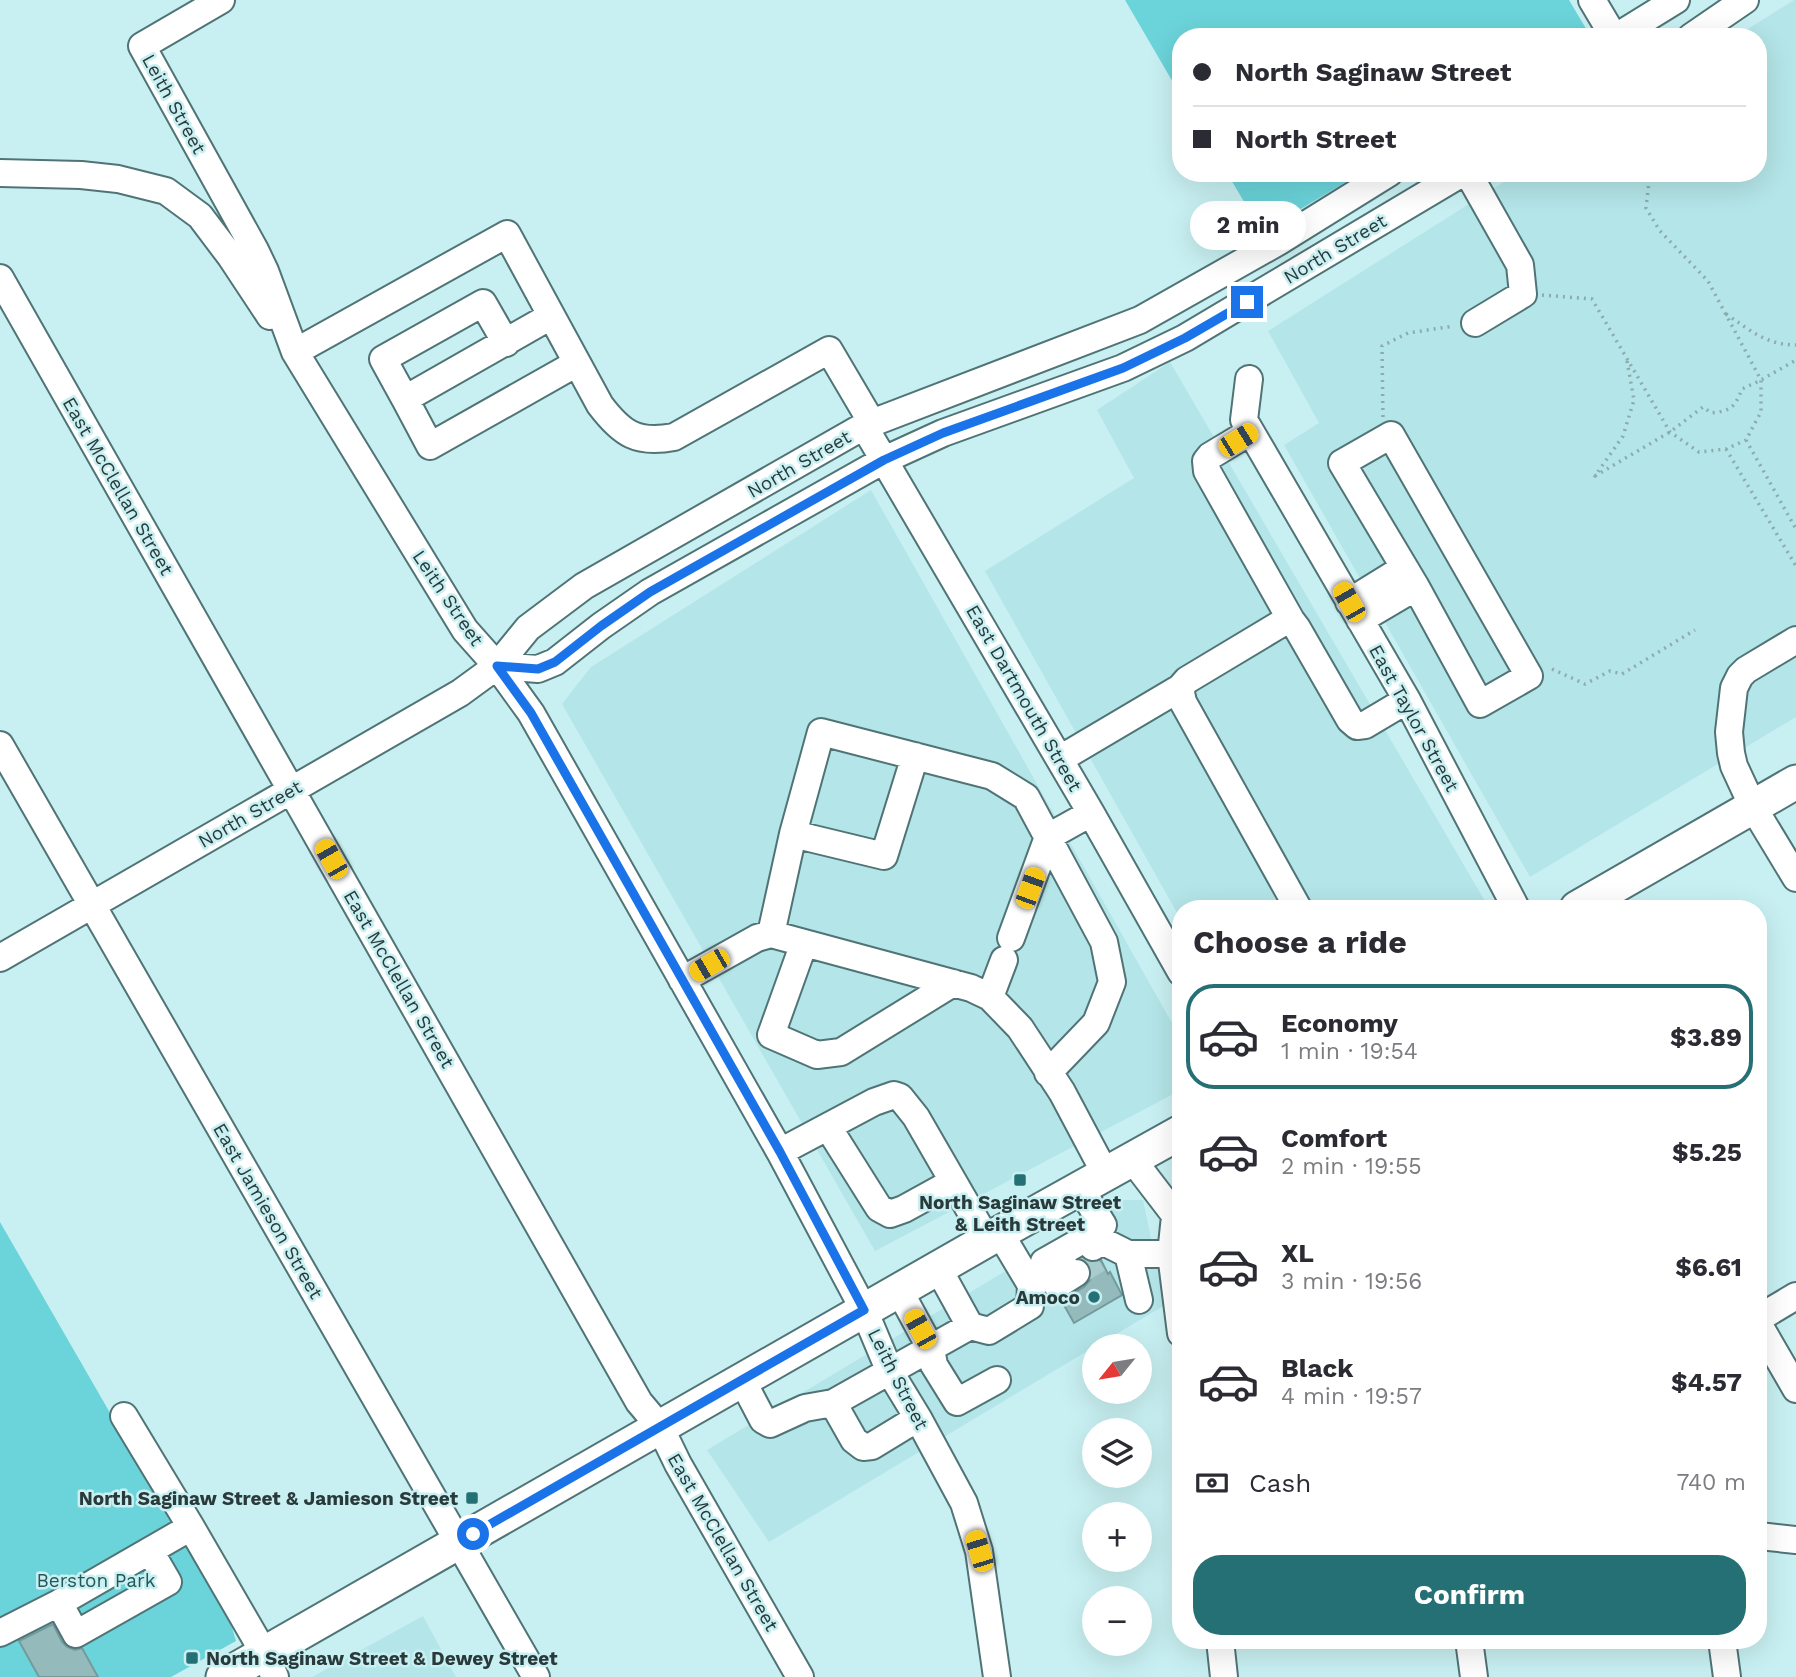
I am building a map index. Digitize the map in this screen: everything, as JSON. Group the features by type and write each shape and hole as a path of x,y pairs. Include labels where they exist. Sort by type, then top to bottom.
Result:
{"main road":[{"path":"1591,900 1796,782"},
{"path":"223,1677 269,1665 487,1525 1172,1137"}],"street":[{"name":"Leith Street","path":"222,0 142,46 255,250 295,352 465,630 497,666 531,713 780,1152 864,1310 890,1372 964,1503 979,1551 997,1677"},
{"path":"1592,0 1609,28"},
{"path":"1630,28 1676,0"},
{"path":"1704,28 1745,0"},
{"path":"0,173 81,175 118,179 166,191 200,216 295,352 507,234 577,363 430,446 383,359 483,303 506,342"},
{"name":"North Street","path":"0,958 460,694 497,666 528,628 584,586 868,424 1140,320 1375,182"},
{"name":"North Street","path":"497,666 538,669 555,662 650,592 884,460 943,433 1123,368 1185,338 1447,182"},
{"path":"1473,182 1520,265 1523,294 1475,323"},
{"path":"1248,258 1267,290"},
{"name":"East McClellan Street","path":"0,278 632,1390 660,1427 678,1464 800,1677"},
{"path":"405,399 551,316"},
{"name":"East Dartmouth Street","path":"577,363 600,405 614,423 632,435 654,441 674,437 829,350 884,460 1172,956"},
{"name":"East Taylor Street","path":"1249,379 1244,420 1250,432 1406,700 1512,900"},
{"path":"1250,432 1210,456 1206,461 1208,471 1291,621 1350,720 1357,726 1365,725 1406,700"},
{"path":"1391,435 1530,676 1480,704 1410,578 1342,463 1391,435"},
{"path":"1355,611 1410,578"},
{"path":"1060,759 1180,688 1187,680 1282,623 1291,621"},
{"path":"1796,640 1740,676 1734,688 1729,732 1734,766 1753,807 1796,878"},
{"path":"1180,688 1183,702 1294,900"},
{"path":"771,934 793,834 821,732 992,776 1026,797 1104,942 1112,982 1096,1023 1048,1073"},
{"name":"East Jamieson Street","path":"0,744 536,1677"},
{"path":"793,834 884,856 915,756"},
{"path":"989,996 1048,837 1091,813"},
{"path":"682,980 757,937 771,934 971,988 989,996 1020,1028 1062,1093 1106,1173 1172,1215"},
{"path":"804,943 771,1035 817,1055 841,1052 953,983"},
{"path":"780,1152 874,1102 894,1095 900,1097 916,1117 953,1182 993,1236 1057,1273"},
{"path":"828,1127 879,1208 890,1214 953,1182"},
{"path":"1098,1244 1103,1225 1106,1173"},
{"path":"1057,1273 1044,1262 1098,1244 1128,1254 1171,1254"},
{"path":"1172,1249 1172,1262"},
{"path":"1128,1254 1139,1300"},
{"path":"938,1268 970,1326"},
{"path":"742,1380 763,1420 770,1424 805,1408 833,1404 970,1326 989,1331 1030,1306 1057,1273"},
{"path":"899,1290 931,1349 934,1365 957,1402 998,1380"},
{"path":"1767,1313 1796,1296"},
{"path":"1767,1339 1796,1389"},
{"path":"833,1404 854,1440 863,1447 872,1446 918,1418"},
{"path":"124,1416 269,1665"},
{"path":"0,1633 59,1603 191,1527"},
{"path":"1767,1537 1796,1539"},
{"path":"59,1603 76,1634 167,1583 150,1551"},
{"path":"1221,1649 1224,1677"},
{"path":"1470,1649 1474,1677"},
{"path":"1724,1649 1727,1677"}],"path":[{"path":"1523,294 1592,299 1670,432 1699,452 1726,449 1746,440 1761,412 1761,380 1708,281 1660,231 1646,208 1649,182"},
{"path":"1725,313 1761,339 1796,345"},
{"path":"1383,426 1382,346 1408,333 1475,323"},
{"path":"1626,358 1633,400 1623,436 1595,475 1670,432 1703,407 1712,413 1726,411 1737,403 1742,389 1796,360"},
{"path":"1746,440 1796,529"},
{"path":"1726,449 1796,566"},
{"path":"1552,669 1585,684 1610,671 1622,674 1695,630"}],"shaded area":[{"path":"1796,0 1796,717 1530,877 1284,445 1319,423 1268,331 1504,182 1767,182 1767,28 1749,28"},
{"path":"1170,362 1484,900 1172,900 1172,904 985,571 1134,478 1097,410"},
{"path":"871,490 1172,1023 1172,1095 875,1251 562,704 591,667"},
{"path":"1124,1200 1143,1200 1165,1305 1116,1334 1082,1334 1082,1354 769,1542 707,1450"},
{"path":"423,1616 456,1677 312,1677"}],"green space":[{"path":"1125,0 1569,0 1586,28 1172,28 1172,81"},
{"path":"1232,182 1346,182 1262,232"},
{"name":"Berston Park","path":"0,1222 230,1621 236,1641 171,1677 0,1677"}],"building":[{"path":"1083,1258 1093,1263 1101,1260 1122,1295 1074,1323 1061,1300 1084,1287 1090,1280 1090,1265"},
{"path":"53,1624 67,1647 75,1650 82,1648 98,1677 39,1677 19,1641"}],"tunnel":[{"path":"1076,1273 1100,1258"}],"place":[{"name":"North Saginaw Street & Leith Street","path":"1020,1180"},
{"name":"Amoco","path":"1094,1297"},
{"name":"North Saginaw Street & Jamieson Street","path":"472,1498"},
{"name":"North Saginaw Street & Dewey Street","path":"192,1658"}],"route":[{"path":"473,1534 864,1310 780,1152 531,713 497,666 538,669 555,662 650,592 884,460 943,433 1123,368 1185,338 1247,302"}]}
